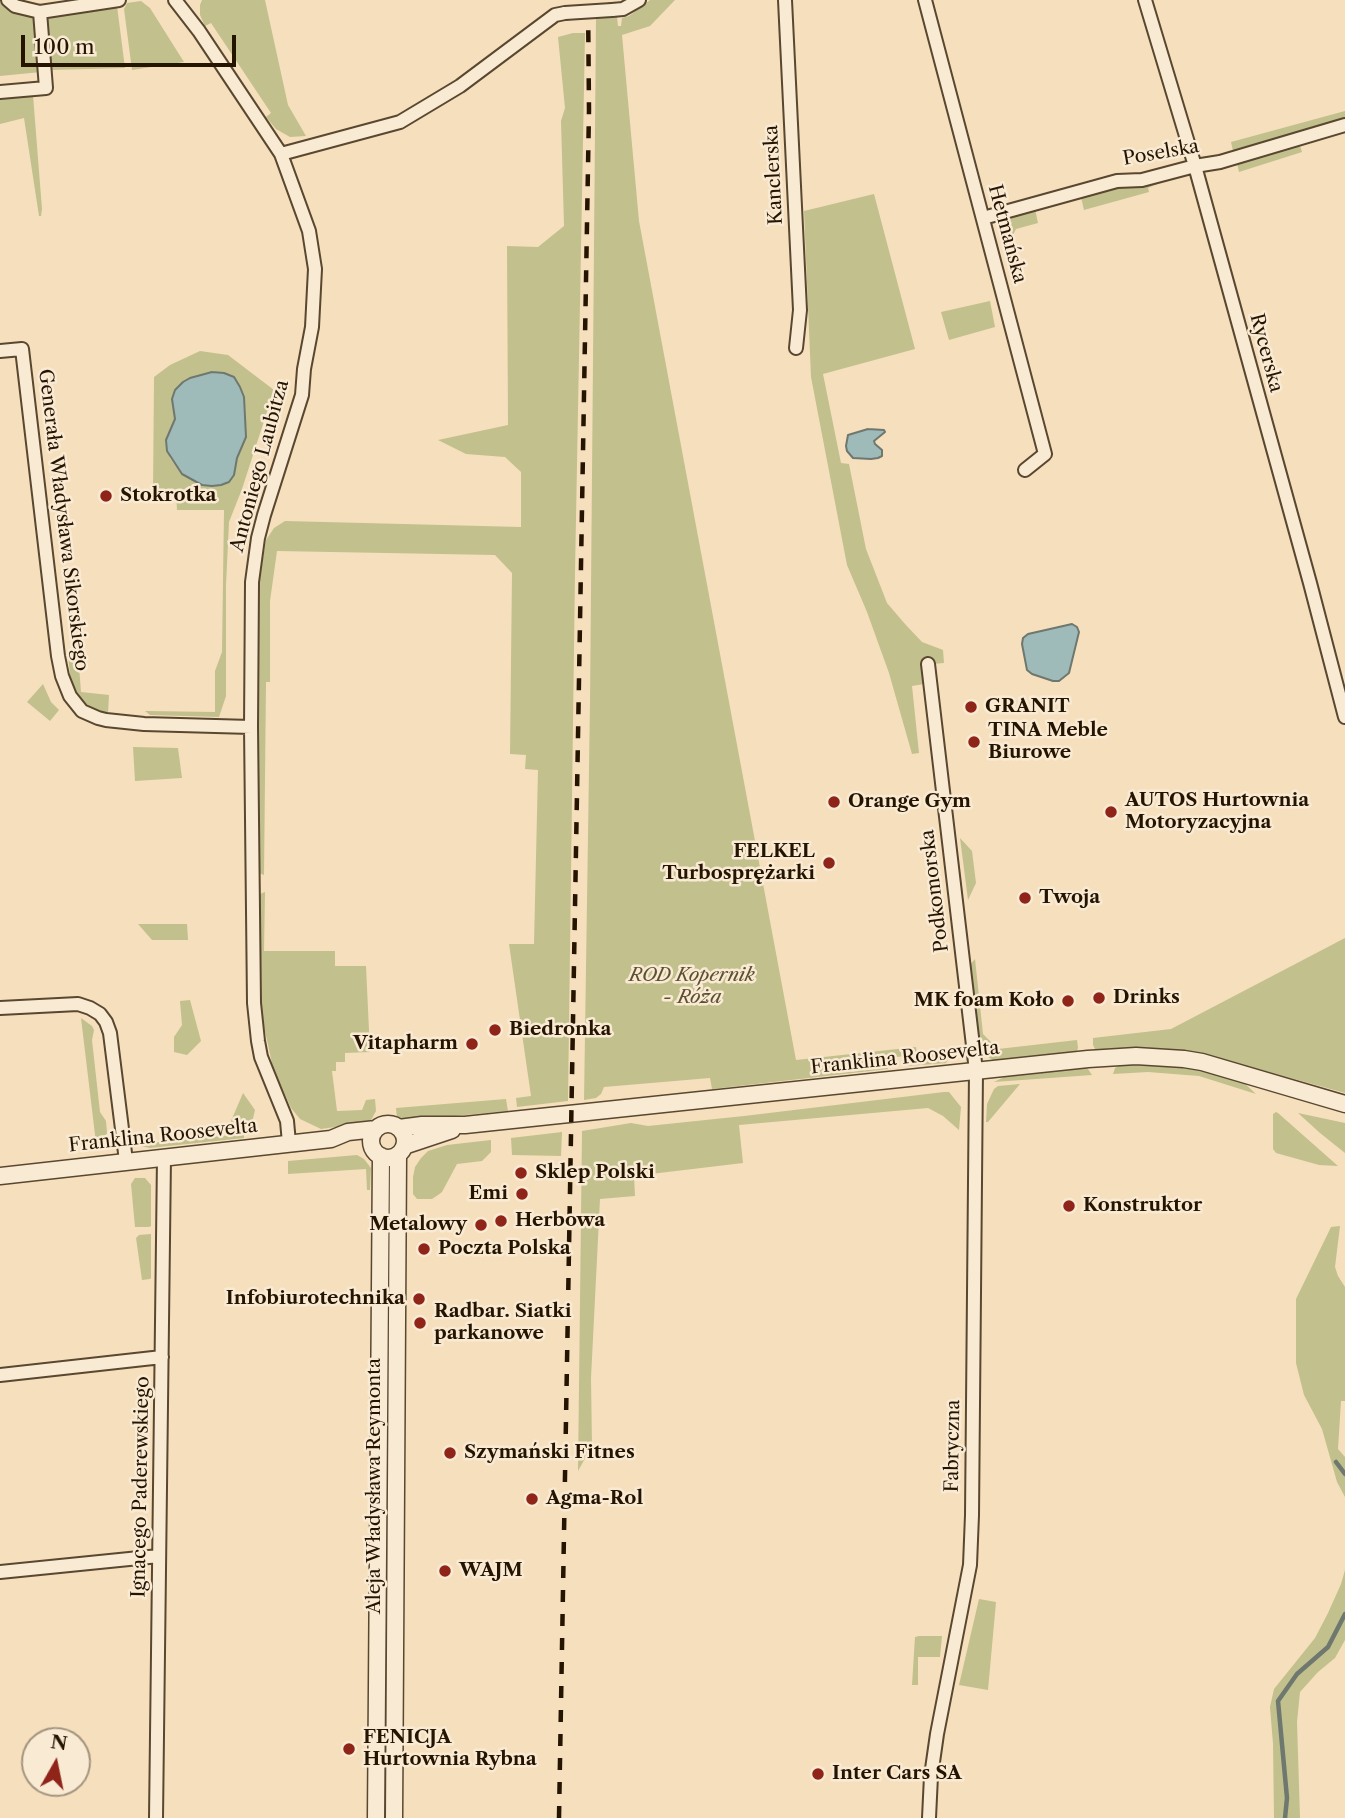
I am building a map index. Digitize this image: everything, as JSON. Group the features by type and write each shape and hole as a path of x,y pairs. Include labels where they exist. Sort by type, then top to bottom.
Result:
{"street":[{"path":"8,0 15,6 40,12 119,0"},
{"name":"Antoniego Laubitza","path":"175,0 199,31 281,154 309,231 315,270 312,327 302,394 264,515 252,582 254,1003 261,1057 287,1121 289,1143"},
{"path":"281,154 400,122 460,86 555,15 623,9 639,0"},
{"name":"Kanclerska","path":"785,0 800,310 796,348"},
{"name":"Hetmańska","path":"925,0 1045,454 1025,470"},
{"name":"Rycerska","path":"1145,0 1195,166 1345,717"},
{"path":"0,92 46,88 40,12"},
{"name":"Poselska","path":"983,218 1117,181 1142,180 1220,162 1345,125"},
{"name":"Generała Władysława Sikorskiego","path":"0,351 22,349 58,656 70,696 82,710 106,720 251,727"},
{"name":"Podkomorska","path":"928,664 976,1071"},
{"path":"0,1008 78,1004 100,1014 110,1033 126,1161"},
{"name":"Franklina Roosevelta","path":"399,1128 465,1125 1096,1058 1136,1056 1184,1059 1221,1067 1345,1104"},
{"name":"Fabryczna","path":"929,1818 937,1734 970,1565 976,1071"},
{"path":"398,1181 409,1150 404,1136 399,1128 386,1125 376,1143 389,1157 406,1147"},
{"name":"Franklina Roosevelta","path":"406,1147 465,1125"},
{"name":"Franklina Roosevelta","path":"0,1176 331,1139 376,1143"},
{"name":"Aleja Władysława Reymonta","path":"376,1143 376,1818"},
{"name":"Aleja Władysława Reymonta","path":"394,1818 398,1181 406,1147"},
{"name":"Ignacego Paderewskiego","path":"156,1818 164,1157"},
{"path":"0,1375 162,1357"},
{"path":"0,1572 159,1556"}],"green space":[{"path":"0,0 13,10 36,20 41,72 0,76"},
{"path":"202,0 265,0 288,105 306,136 290,137 276,129 266,117 271,113 211,23 205,26 200,15"},
{"name":"ROD Kopernik - Róża","path":"650,0 675,0 650,26 622,35 639,221 796,1060 916,1047 917,1055 952,1053 946,1063 908,1066 906,1056 887,1058 888,1069 712,1089 710,1078 604,1087 596,1098 584,1100 596,17 617,17 618,26 621,26 622,18 629,16"},
{"path":"141,1 150,8 184,62 132,70 124,9 127,3"},
{"path":"117,6 125,68 50,70 46,22 49,16"},
{"path":"585,33 568,1101 517,1107 516,1098 531,1096 509,944 534,944 538,770 525,769 526,755 510,754 512,573 495,555 277,551 270,601 270,682 266,682 264,875 259,873 259,582 266,540 274,528 285,521 521,527 521,472 505,457 466,454 438,440 508,425 507,246 538,247 564,226 561,121 565,108 558,37"},
{"path":"33,95 41,216 24,118 0,124 0,99"},
{"path":"1345,111 1345,119 1233,151 1231,142"},
{"path":"1300,146 1302,152 1239,172 1237,163"},
{"path":"1162,182 1148,188 1149,192 1084,210 1081,197 1111,189"},
{"path":"874,194 915,349 823,374 841,463 849,464 866,549 887,603 922,642 943,650 944,663 922,665 924,684 912,686 919,753 912,754 889,673 847,565 811,377 804,211"},
{"path":"1035,209 1038,223 1016,229 1006,248 1000,228 1009,218"},
{"path":"990,301 995,327 949,340 941,312"},
{"path":"200,351 228,355 274,390 229,522 226,696 219,717 150,715 145,711 215,712 215,671 222,652 224,510 177,510 176,493 153,492 154,377 170,365","holes":["212,372 245,412 246,437 237,457 234,475 182,474 170,458 166,439 175,419 172,399 190,378"]},
{"path":"78,653 81,692 109,695 108,714 83,702 71,684 68,655"},
{"path":"43,684 51,702 59,710 50,721 27,702"},
{"path":"133,747 178,748 182,778 135,781"},
{"path":"960,838 972,851 976,883 968,900"},
{"path":"265,892 264,951 335,951 335,966 366,966 370,1052 345,1053 345,1062 336,1062 336,1071 332,1071 337,1111 362,1110 366,1100 375,1099 376,1111 370,1122 321,1129 300,1119 291,1108 273,1068 262,1017 260,894"},
{"path":"138,924 187,924 188,940 152,940"},
{"path":"1345,938 1345,1093 1204,1054 1170,1049 1096,1051 1093,1045 1093,1038 1171,1029"},
{"path":"975,959 983,1034 998,1049 1077,1040 1076,1053 996,1062 985,1055 980,1047 970,965"},
{"path":"190,1000 201,1041 187,1055 174,1052 174,1037 182,1025 180,1001"},
{"path":"81,1018 94,1030 92,1040 100,1112 106,1121 107,1133 102,1142 96,1143"},
{"path":"1145,1063 1194,1068 1241,1080 1256,1094 1199,1076 1148,1072 1113,1074 1115,1068 1121,1064"},
{"path":"1082,1067 1088,1069 1092,1075 994,1082 1008,1075"},
{"path":"1020,1084 986,1122 987,1104 994,1089 998,1086"},
{"path":"949,1092 961,1107 959,1130 943,1116 928,1108 739,1125 743,1163 634,1176 635,1196 600,1199 591,1378 592,1446 578,1471 582,1131 631,1123 648,1126"},
{"path":"243,1093 255,1110 251,1127 228,1128"},
{"path":"506,1099 508,1111 401,1121 397,1119 396,1108"},
{"path":"1276,1112 1338,1166 1319,1165 1276,1153 1273,1149 1273,1114"},
{"path":"1298,1113 1345,1123 1345,1153 1320,1133"},
{"path":"562,1132 561,1156 512,1155 511,1138"},
{"path":"244,1134 244,1138 150,1148 137,1144"},
{"path":"491,1140 491,1152 482,1161 457,1164 438,1195 432,1199 417,1199 413,1194 415,1167 428,1151 447,1145"},
{"path":"357,1155 371,1168 370,1190 367,1190 366,1169 288,1174 288,1161"},
{"path":"135,1178 145,1178 151,1185 149,1227 135,1227 131,1184"},
{"path":"1340,1226 1335,1267 1345,1287 1345,1401 1341,1401 1338,1449 1345,1457 1345,1497 1337,1482 1322,1429 1304,1395 1296,1363 1296,1299 1331,1227"},
{"path":"151,1234 151,1278 142,1280 136,1238 139,1235"},
{"path":"390,1359 388,1645 384,1635"},
{"path":"1345,1570 1345,1640 1335,1658 1300,1692 1297,1722 1300,1818 1274,1818 1270,1707 1274,1689 1315,1638"},
{"path":"979,1599 996,1602 988,1690 959,1685"},
{"path":"942,1636 940,1657 918,1657 918,1685 912,1685 915,1637"}],"water":[{"path":"212,372 234,377 240,387 244,397 246,437 237,458 234,475 229,482 212,486 202,485 182,474 167,451 166,440 175,419 172,399 175,390 190,378"},
{"path":"868,429 884,430 874,441 882,450 882,456 871,459 853,458 847,451 848,435"},
{"path":"1072,624 1079,632 1069,673 1059,681 1053,681 1027,670 1023,638 1028,634"}],"waterway":[{"path":"1336,1462 1345,1474"},
{"path":"1285,1818 1287,1798 1278,1701 1297,1674 1328,1647 1345,1614"}],"railway":[{"path":"559,1818 589,110 588,0"}],"place":[{"name":"Stokrotka","path":"106,496"},
{"name":"GRANIT","path":"971,707"},
{"name":"TINA Meble Biurowe","path":"974,742"},
{"name":"Orange Gym","path":"834,802"},
{"name":"AUTOS Hurtownia Motoryzacyjna","path":"1111,812"},
{"name":"FELKEL Turbosprężarki","path":"829,863"},
{"name":"Twoja","path":"1025,898"},
{"name":"Drinks","path":"1099,998"},
{"name":"MK foam Koło","path":"1068,1001"},
{"name":"Biedronka","path":"495,1030"},
{"name":"Vitapharm","path":"472,1044"},
{"name":"Sklep Polski","path":"521,1173"},
{"name":"Emi","path":"522,1194"},
{"name":"Konstruktor","path":"1069,1206"},
{"name":"Herbowa","path":"501,1221"},
{"name":"Metalowy","path":"481,1225"},
{"name":"Poczta Polska","path":"424,1249"},
{"name":"Infobiurotechnika","path":"419,1299"},
{"name":"Radbar. Siatki parkanowe","path":"420,1323"},
{"name":"Szymański Fitnes","path":"450,1453"},
{"name":"Agma-Rol","path":"532,1499"},
{"name":"WAJM","path":"445,1571"},
{"name":"FENICJA Hurtownia Rybna","path":"349,1749"},
{"name":"Inter Cars SA","path":"818,1774"}]}
